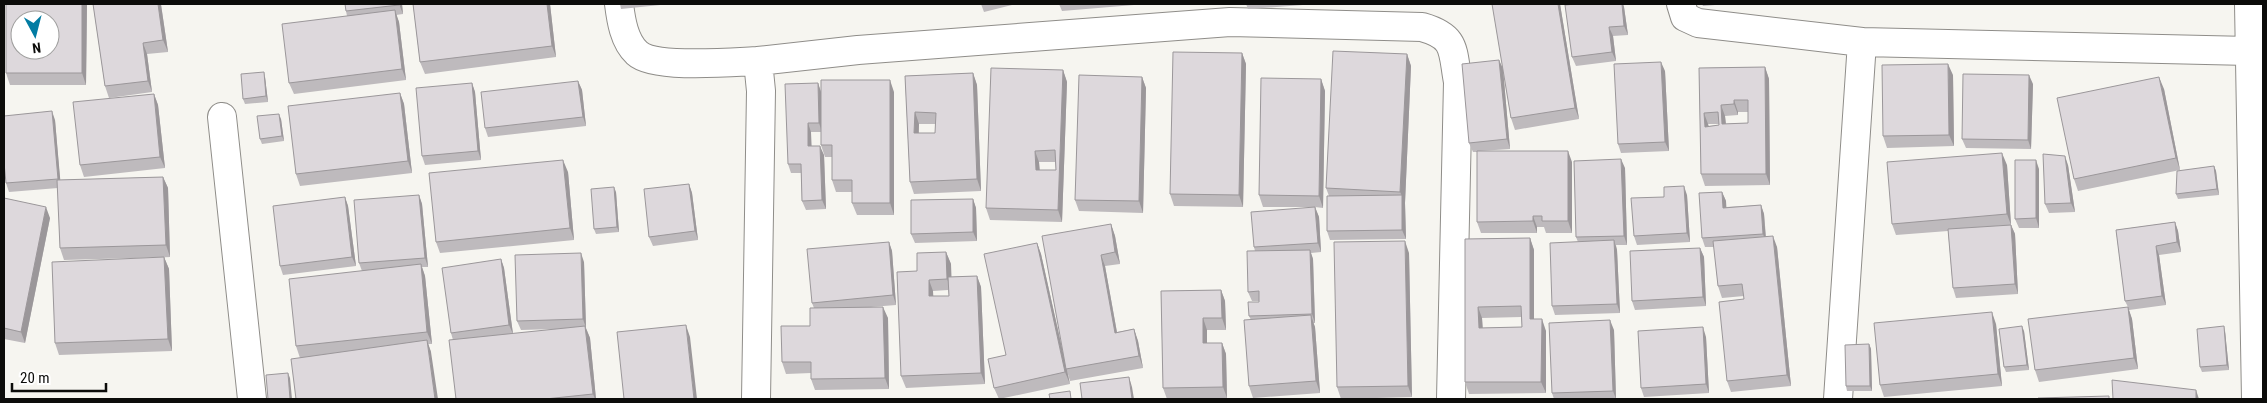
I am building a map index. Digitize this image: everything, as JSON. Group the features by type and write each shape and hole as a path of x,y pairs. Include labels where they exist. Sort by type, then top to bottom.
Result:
{"street":[{"path":"619,4 622,28 637,54 662,63 758,61 1230,13 1422,27 1440,32 1452,45 1458,82 1451,399"},
{"path":"1681,4 1685,17 1698,23 1862,42 2249,51"},
{"path":"2249,4 2256,399"},
{"path":"1838,399 1862,42"},
{"path":"756,399 761,91 758,61"},
{"path":"222,117 252,399"}],"building":[{"path":"6,4 82,4 82,73 6,73"},
{"path":"93,4 158,4 163,40 143,43 148,81 105,86"},
{"path":"345,4 399,4 399,5 346,11"},
{"path":"413,4 547,4 552,46 420,62"},
{"path":"1492,4 1558,4 1575,108 1511,118"},
{"path":"1622,4 1624,26 1609,27 1612,52 1572,57 1565,5"},
{"path":"395,10 402,69 289,83 282,24"},
{"path":"1333,51 1407,54 1400,192 1326,188"},
{"path":"1173,52 1242,53 1239,195 1170,194"},
{"path":"1499,60 1507,139 1469,143 1462,64"},
{"path":"1661,62 1665,142 1618,144 1614,64"},
{"path":"1948,64 1949,135 1883,136 1882,65"},
{"path":"1765,67 1766,174 1701,174 1699,68","holes":["1734,100 1748,100 1748,123 1722,124 1721,105 1734,104","1718,112 1719,125 1705,127 1704,113"]},
{"path":"991,68 1063,70 1058,210 986,208","holes":["1055,150 1056,170 1036,170 1035,151"]},
{"path":"264,72 266,96 243,99 241,74"},
{"path":"973,73 977,179 910,182 905,76","holes":["915,112 936,113 935,133 914,133"]},
{"path":"1963,74 2029,75 2028,140 1962,139"},
{"path":"1079,75 1142,77 1139,201 1075,200"},
{"path":"2159,77 2176,158 2074,179 2057,98"},
{"path":"1261,78 1321,79 1319,196 1259,195"},
{"path":"821,80 890,80 890,203 852,203 852,180 832,180 832,145 821,145"},
{"path":"578,81 583,117 485,128 481,92"},
{"path":"472,83 478,151 422,156 416,88"},
{"path":"818,83 819,123 808,123 808,146 820,146 822,200 802,201 801,164 788,164 785,84"},
{"path":"400,93 408,161 296,174 288,106"},
{"path":"154,94 160,157 80,165 73,102"},
{"path":"52,111 58,179 6,183 4,116"},
{"path":"279,114 282,136 260,139 257,116"},
{"path":"1477,151 1568,151 1568,221 1542,221 1542,216 1533,216 1533,221 1477,222"},
{"path":"2002,153 2007,214 1892,224 1887,162"},
{"path":"2043,154 2065,156 2071,203 2045,204"},
{"path":"1621,159 1624,236 1576,237 1574,161"},
{"path":"563,160 570,228 436,242 429,173"},
{"path":"2015,160 2036,160 2036,218 2015,219"},
{"path":"2214,166 2217,189 2176,194 2177,171"},
{"path":"163,177 166,245 60,248 57,180"},
{"path":"689,184 695,231 649,237 644,189"},
{"path":"1684,186 1687,233 1634,236 1631,198 1664,197 1664,187"},
{"path":"614,187 617,227 594,229 591,189"},
{"path":"1722,192 1723,208 1761,205 1763,234 1702,238 1699,193"},
{"path":"419,195 425,258 359,263 354,200"},
{"path":"1402,195 1402,230 1327,231 1327,196"},
{"path":"345,197 352,257 280,266 273,206"},
{"path":"4,198 46,207 21,332 4,328"},
{"path":"973,199 973,232 911,234 911,200"},
{"path":"1315,207 1318,243 1254,247 1251,212"},
{"path":"2175,222 2177,242 2156,246 2162,296 2125,301 2116,230"},
{"path":"1111,224 1115,252 1101,255 1115,333 1134,329 1139,356 1066,369 1042,236"},
{"path":"2011,225 2015,284 1953,288 1948,229"},
{"path":"1773,236 1787,375 1727,381 1719,302 1744,299 1742,284 1718,286 1713,241"},
{"path":"1530,238 1530,319 1542,319 1541,382 1465,382 1465,239","holes":["1521,306 1522,327 1479,328 1478,307"]},
{"path":"1614,240 1617,304 1552,306 1550,243"},
{"path":"1405,241 1408,386 1337,387 1334,242"},
{"path":"889,242 893,295 812,303 807,249"},
{"path":"1037,243 1065,372 994,388 988,359 1006,355 984,254"},
{"path":"1700,248 1703,297 1632,301 1630,251"},
{"path":"1310,250 1312,314 1249,316 1248,302 1259,302 1259,291 1248,292 1247,251"},
{"path":"946,252 947,279 929,280 929,296 949,296 948,277 977,276 981,373 901,376 897,272 917,271 917,253"},
{"path":"581,253 583,319 517,321 515,255"},
{"path":"164,257 168,339 55,343 52,262"},
{"path":"501,259 509,325 451,333 442,268"},
{"path":"421,264 427,332 296,346 289,279"},
{"path":"1221,290 1222,318 1203,318 1203,343 1222,343 1223,387 1163,388 1161,291"},
{"path":"883,307 885,378 811,379 811,362 782,362 781,326 810,326 810,308"},
{"path":"2128,307 2134,358 2035,370 2028,319"},
{"path":"1992,312 1998,374 1880,385 1874,323"},
{"path":"1311,315 1316,381 1249,386 1244,320"},
{"path":"1610,320 1613,391 1552,393 1549,323"},
{"path":"686,325 694,399 624,399 617,332"},
{"path":"585,326 593,394 545,399 456,399 449,340"},
{"path":"2022,326 2027,365 2004,367 1999,329"},
{"path":"2224,326 2227,365 2200,367 2197,329"},
{"path":"1703,327 1706,384 1641,388 1638,331"},
{"path":"427,340 435,399 296,399 291,359"},
{"path":"1869,344 1870,386 1846,386 1845,345"},
{"path":"288,373 290,399 268,399 266,375"},
{"path":"1129,377 1132,399 1082,399 1080,383"},
{"path":"2112,380 2196,390 2196,399 2113,399"},
{"path":"1070,391 1071,399 1050,399 1049,394"},
{"path":"2109,396 2109,399 2038,399 2038,398"}]}
